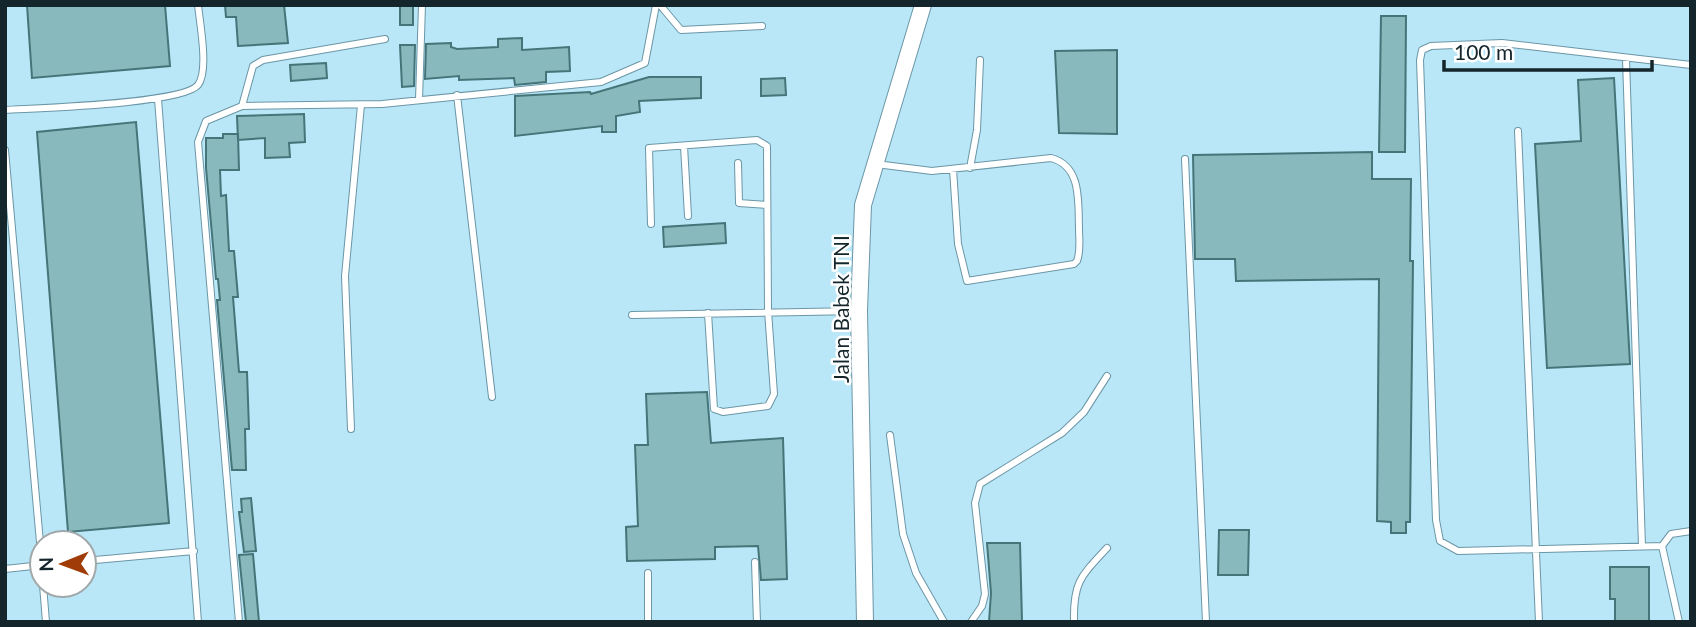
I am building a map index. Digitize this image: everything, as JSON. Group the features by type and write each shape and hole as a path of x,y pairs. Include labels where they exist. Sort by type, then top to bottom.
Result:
{"street":[{"name":"Jalan Babek TNI","path":"865,622 859,311 863,205 923,5"}],"lane":[{"path":"5,110 158,99 187,93 197,87 204,74 198,5"},
{"path":"419,100 422,5"},
{"path":"658,5 681,30 762,26"},
{"path":"239,622 198,142 206,121 242,106 361,105 601,82 634,70 648,58 658,5"},
{"path":"242,106 250,73 263,60 385,39"},
{"path":"1662,546 1458,551 1447,547 1436,532 1420,55 1425,48 1431,46 1503,43 1691,65"},
{"path":"1626,59 1642,546"},
{"path":"970,168 977,130 979,60"},
{"path":"457,95 492,397"},
{"path":"158,99 198,622"},
{"path":"351,429 345,276 361,105"},
{"path":"1518,131 1539,622"},
{"path":"651,224 647,150 764,142 767,146 768,311 773,401 768,406 723,412 714,409 708,313"},
{"path":"684,146 688,216"},
{"path":"5,150 42,565 5,569"},
{"path":"875,164 932,171 1051,158 1060,160 1070,170 1078,186 1077,261 1074,264 967,281 958,244 953,169"},
{"path":"1185,159 1206,622"},
{"path":"738,163 740,203 767,205"},
{"path":"632,315 859,311"},
{"path":"971,622 982,606 985,594 975,503 980,484 1062,433 1084,412 1107,376"},
{"path":"890,435 903,534 916,573 944,622"},
{"path":"1679,622 1662,546 1671,534 1691,531"},
{"path":"1073,622 1073,598 1079,578 1107,548"},
{"path":"98,560 194,551"},
{"path":"755,562 757,622"},
{"path":"648,573 648,622"},
{"path":"44,599 46,622"}],"building":[{"path":"27,5 165,5 170,66 32,78"},
{"path":"225,5 284,5 288,43 238,46 236,17 226,17"},
{"path":"400,5 413,5 413,25 400,25"},
{"path":"1381,16 1406,16 1405,152 1379,152"},
{"path":"522,38 522,50 569,47 570,71 546,72 546,82 515,85 514,78 459,80 459,76 425,79 426,44 451,43 451,47 457,49 498,47 498,39"},
{"path":"400,45 415,45 414,86 402,87"},
{"path":"1117,50 1117,134 1059,133 1055,51"},
{"path":"326,63 327,78 291,81 290,65"},
{"path":"649,77 701,77 701,98 639,101 640,112 616,116 616,132 602,132 602,126 515,136 515,96 591,94"},
{"path":"785,78 786,95 761,96 761,79"},
{"path":"1614,78 1630,364 1547,368 1535,144 1581,141 1578,80"},
{"path":"304,114 305,142 289,143 290,157 265,158 265,138 238,140 237,116"},
{"path":"136,122 169,523 98,529 68,529 37,132"},
{"path":"223,134 238,134 239,170 220,170 221,196 226,195 229,251 234,251 238,297 233,297 239,372 247,372 249,429 245,429 246,470 232,470 217,300 220,300 206,168 206,138 223,138"},
{"path":"1372,152 1372,179 1411,179 1410,261 1413,261 1410,522 1406,522 1406,533 1391,533 1391,522 1377,521 1379,279 1236,281 1235,259 1195,259 1193,155"},
{"path":"725,223 726,243 664,247 663,227"},
{"path":"707,392 711,443 783,438 787,579 761,580 758,546 715,547 715,559 627,561 626,527 638,526 635,445 648,445 646,394"},
{"path":"251,498 256,551 244,552 239,512 242,512 241,499"},
{"path":"1219,530 1249,530 1248,575 1218,575"},
{"path":"987,543 1020,543 1022,622 989,622 991,593"},
{"path":"253,554 259,622 246,622 239,555"},
{"path":"1610,567 1649,567 1649,622 1615,622 1615,599 1610,599"}]}
